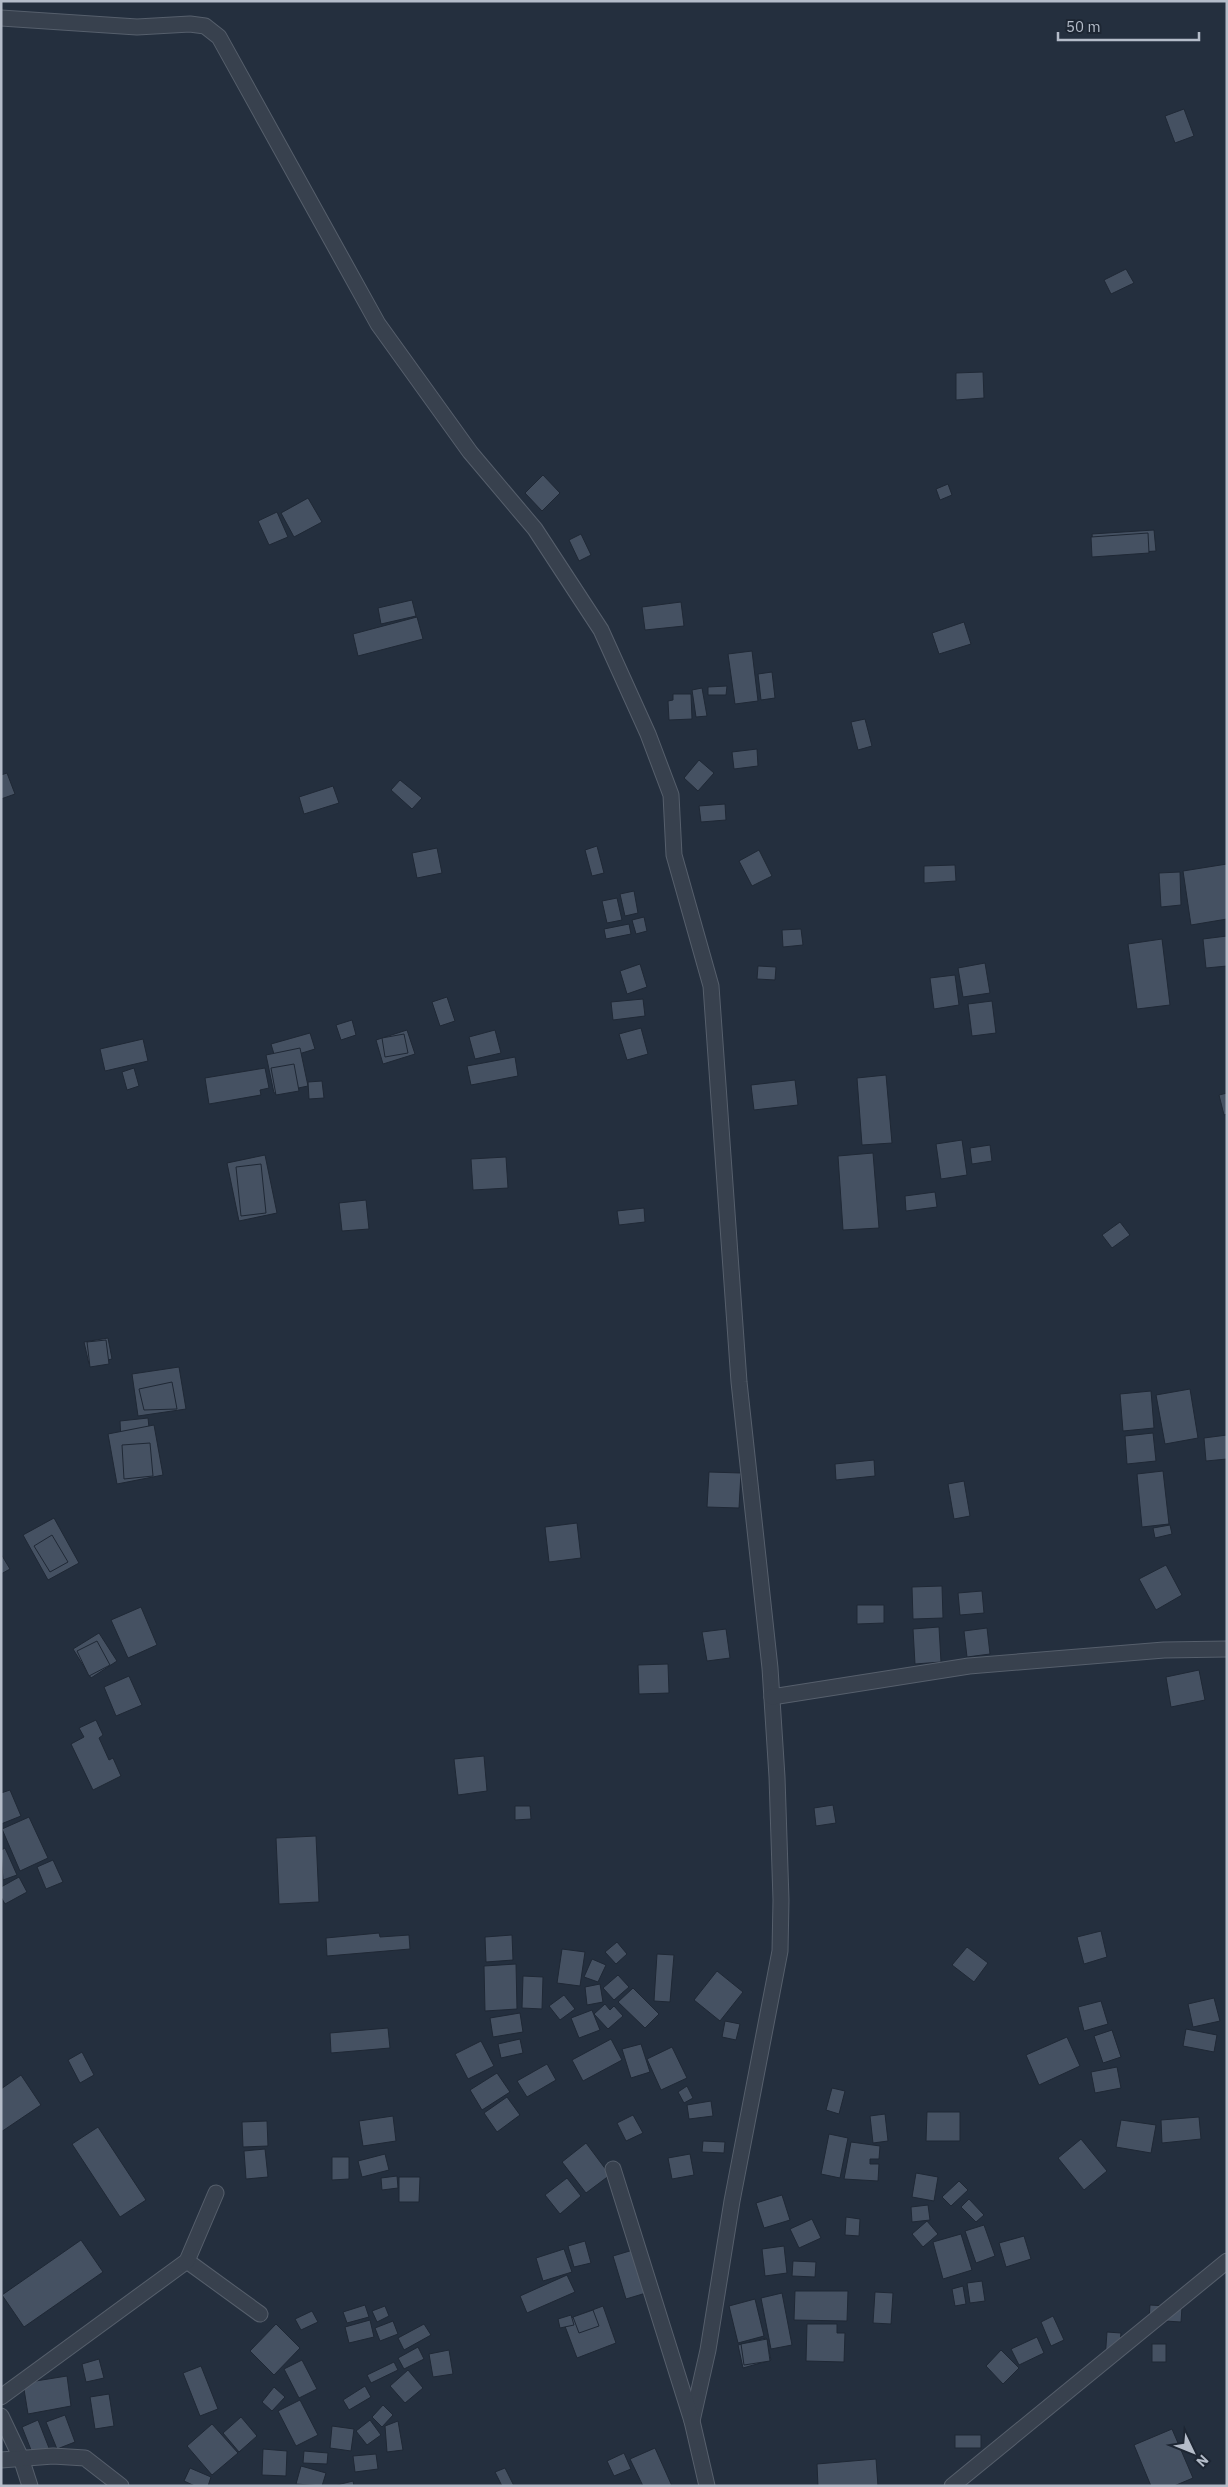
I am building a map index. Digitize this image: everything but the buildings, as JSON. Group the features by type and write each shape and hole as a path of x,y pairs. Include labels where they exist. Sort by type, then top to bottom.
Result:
{"street":[{"path":"1,18 137,27 190,24 205,26 219,37 378,324 470,452 535,530 601,630 648,734 671,795 674,854 711,986 739,1382 772,1697 781,1900 780,1951 732,2201 708,2350 692,2421"},
{"path":"772,1697 969,1666 1164,1650 1227,1649"},
{"path":"613,2169 692,2421 707,2486"},
{"path":"1,2397 187,2261 216,2193"},
{"path":"187,2261 260,2314"},
{"path":"952,2486 1227,2261"},
{"path":"1,2416 21,2458 30,2486"},
{"path":"1,2460 21,2458 86,2458 121,2486"}]}
